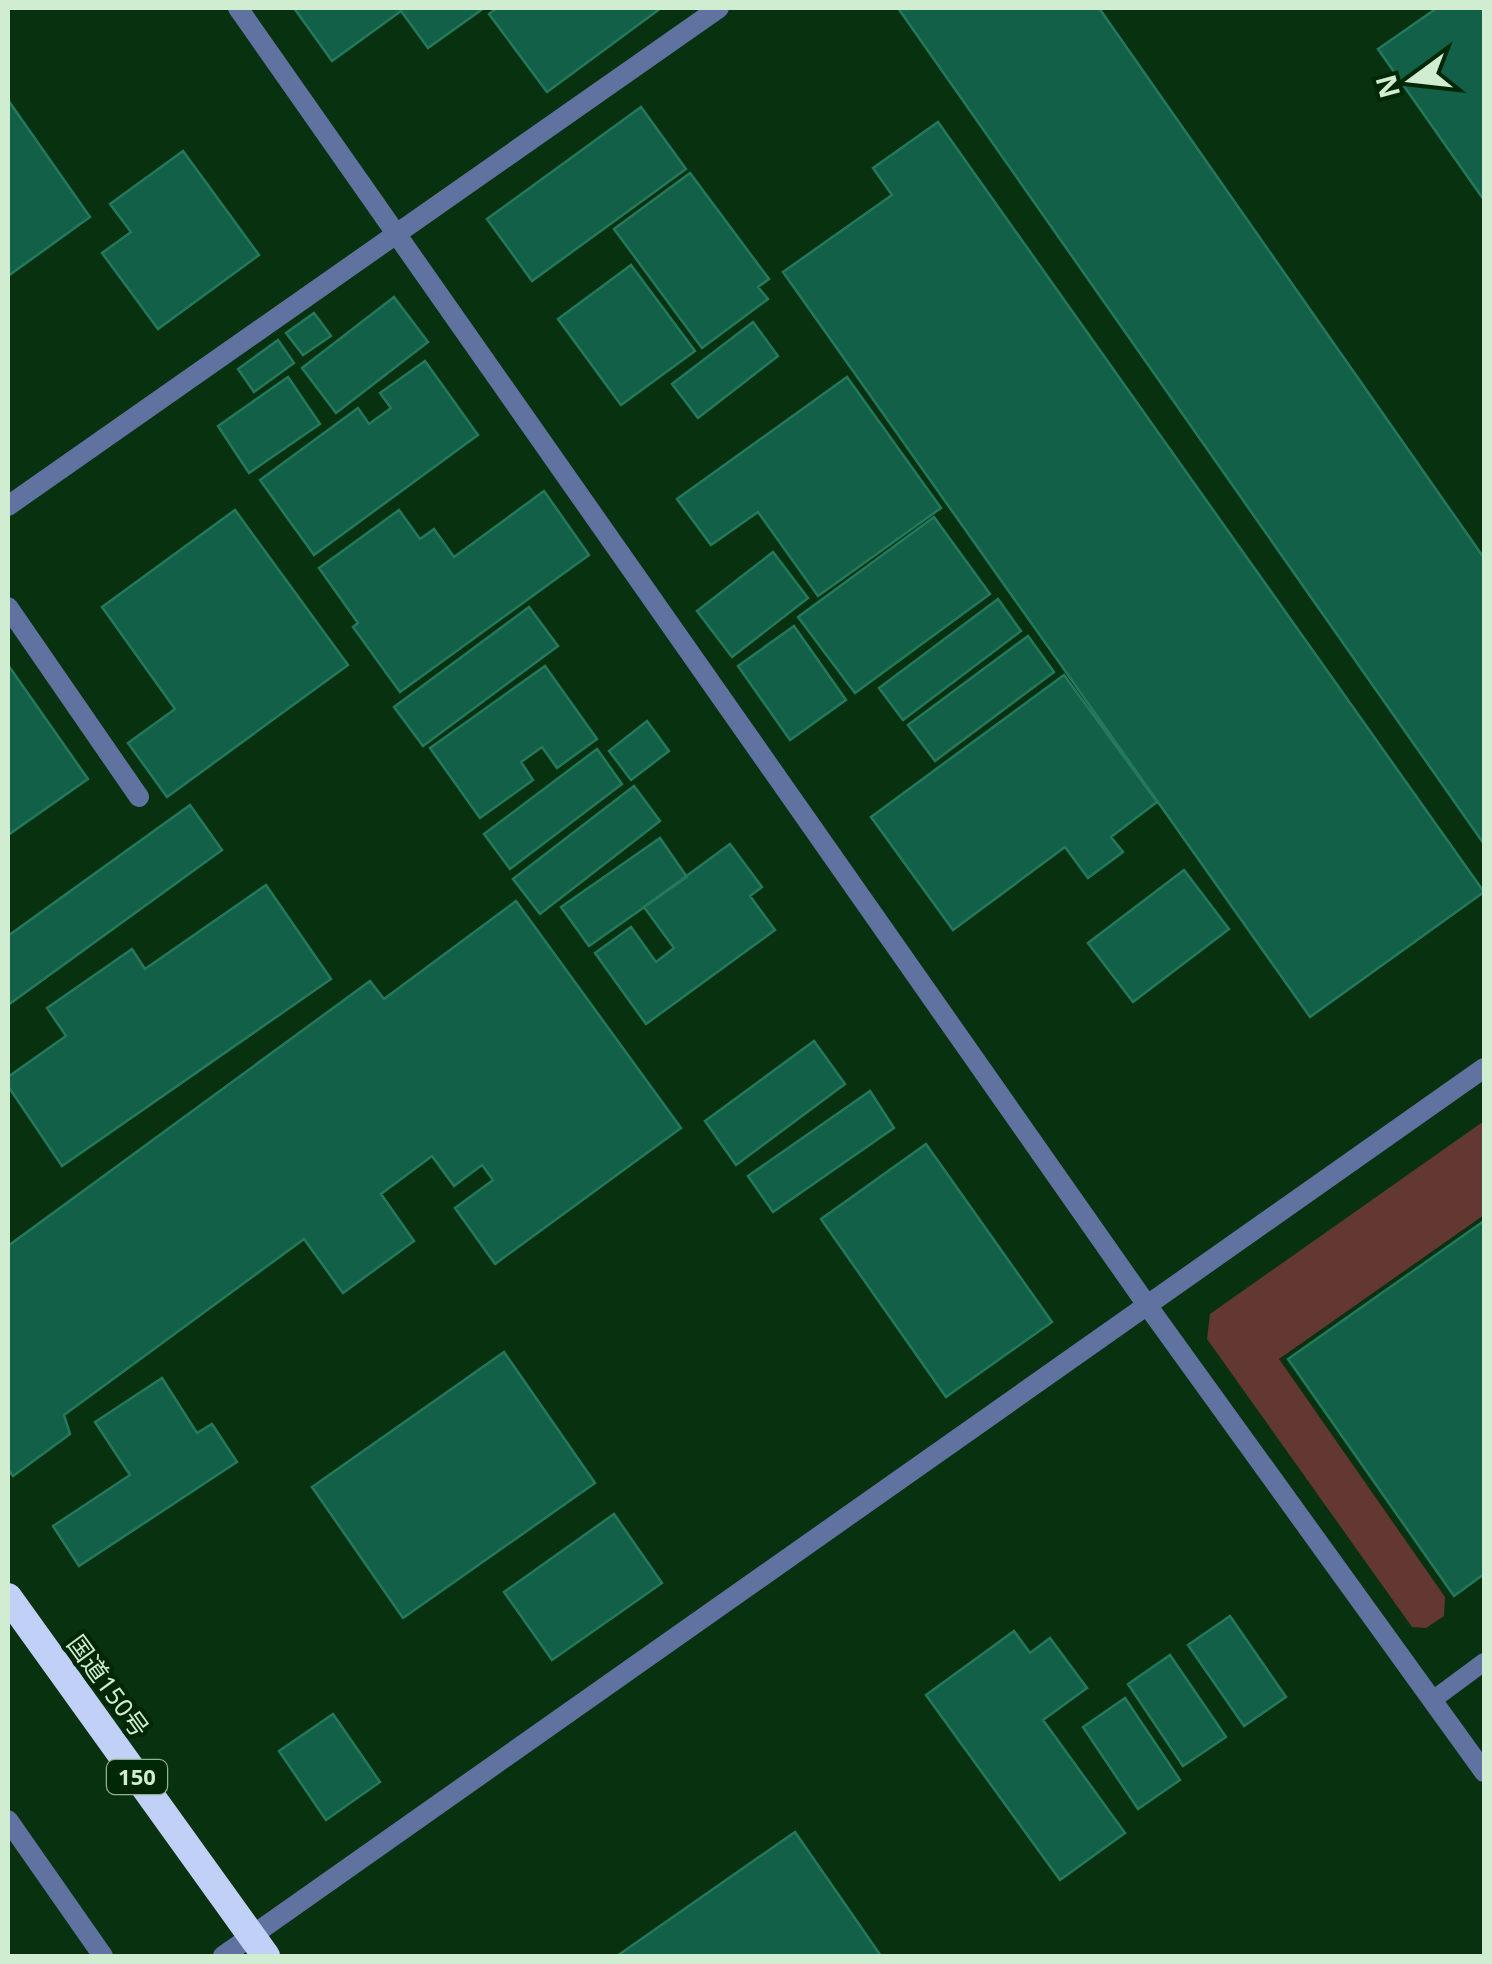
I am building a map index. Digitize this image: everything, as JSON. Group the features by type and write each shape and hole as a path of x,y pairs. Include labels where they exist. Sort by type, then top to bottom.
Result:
{"highway":[{"name":"国道150号","path":"8,1597 258,1947"}],"street":[{"path":"238,8 1147,1305 1484,1772"},
{"path":"8,506 720,8"},
{"path":"8,607 139,797"},
{"path":"223,1956 258,1947 1147,1305 1484,1068"},
{"path":"8,1820 103,1956"}],"lane":[{"path":"1434,1699 1484,1662"}],"shaded area":[{"path":"1484,1121 1484,1215 1279,1359 1445,1597 1444,1616 1426,1628 1412,1627 1207,1339 1210,1314"}],"building":[{"path":"294,8 484,8 428,48 401,11 332,61"},
{"path":"497,8 661,8 547,92 489,14"},
{"path":"898,8 1099,8 1484,558 1484,844"},
{"path":"1437,8 1484,8 1484,200 1378,49"},
{"path":"8,100 90,217 8,276"},
{"path":"641,107 686,169 532,281 487,219"},
{"path":"938,122 1484,892 1310,1017 783,272 892,195 873,168"},
{"path":"183,151 259,255 158,329 102,253 131,232 110,204"},
{"path":"690,173 769,279 758,287 768,299 702,348 614,229"},
{"path":"631,265 695,351 621,405 558,319"},
{"path":"394,297 428,342 336,413 302,368"},
{"path":"314,313 331,336 303,355 286,333"},
{"path":"753,322 778,356 698,418 672,384"},
{"path":"278,340 294,363 254,392 238,369"},
{"path":"425,361 478,435 314,555 260,480 358,408 369,424 391,408 380,393"},
{"path":"288,377 320,424 249,473 218,426"},
{"path":"847,377 941,508 818,596 758,512 711,545 677,499"},
{"path":"544,491 589,555 400,692 353,627 358,623 319,568 399,510 420,539 434,529 454,557"},
{"path":"235,510 348,665 167,797 128,743 175,709 102,607"},
{"path":"934,517 990,594 855,693 798,617"},
{"path":"773,552 808,598 732,657 697,611"},
{"path":"998,599 1021,631 903,720 879,688"},
{"path":"529,607 558,646 423,746 394,707"},
{"path":"794,626 846,700 790,740 738,666"},
{"path":"1028,636 1054,672 935,761 908,725"},
{"path":"8,665 88,779 8,835"},
{"path":"545,666 597,739 557,768 542,747 521,762 533,780 480,818 430,748"},
{"path":"1064,675 1157,802 1111,837 1123,852 1088,878 1065,847 953,930 871,817"},
{"path":"647,721 669,751 631,780 609,751"},
{"path":"597,749 622,784 510,869 484,834"},
{"path":"634,786 660,821 540,914 513,879"},
{"path":"190,805 222,850 8,1005 8,936"},
{"path":"660,838 687,877 589,946 561,907"},
{"path":"730,844 762,887 750,896 775,930 646,1024 595,953 631,927 656,962 674,948 644,907"},
{"path":"1184,870 1229,929 1133,1002 1088,943"},
{"path":"266,885 331,979 62,1166 8,1086 8,1077 66,1036 47,1008 132,949 145,969"},
{"path":"516,901 681,1128 495,1264 455,1208 493,1180 482,1165 454,1186 432,1156 381,1194 414,1241 343,1293 304,1239 64,1415 70,1434 13,1476 8,1469 8,1246 370,981 384,999"},
{"path":"814,1041 845,1084 736,1165 705,1121"},
{"path":"870,1091 894,1128 773,1212 748,1176"},
{"path":"926,1144 1052,1322 946,1397 821,1219"},
{"path":"1484,1221 1484,1574 1454,1596 1288,1359"},
{"path":"504,1352 595,1483 403,1618 312,1487"},
{"path":"162,1378 197,1433 212,1424 237,1462 79,1566 53,1526 130,1475 95,1422"},
{"path":"614,1514 662,1583 552,1660 504,1592"},
{"path":"1230,1616 1286,1697 1244,1726 1188,1645"},
{"path":"1014,1631 1030,1653 1050,1638 1087,1688 1043,1720 1125,1833 1060,1880 926,1695"},
{"path":"1170,1655 1226,1737 1183,1766 1128,1684"},
{"path":"1125,1698 1180,1780 1138,1809 1083,1727"},
{"path":"333,1714 380,1782 326,1820 279,1751"},
{"path":"795,1832 881,1956 617,1956"}]}
